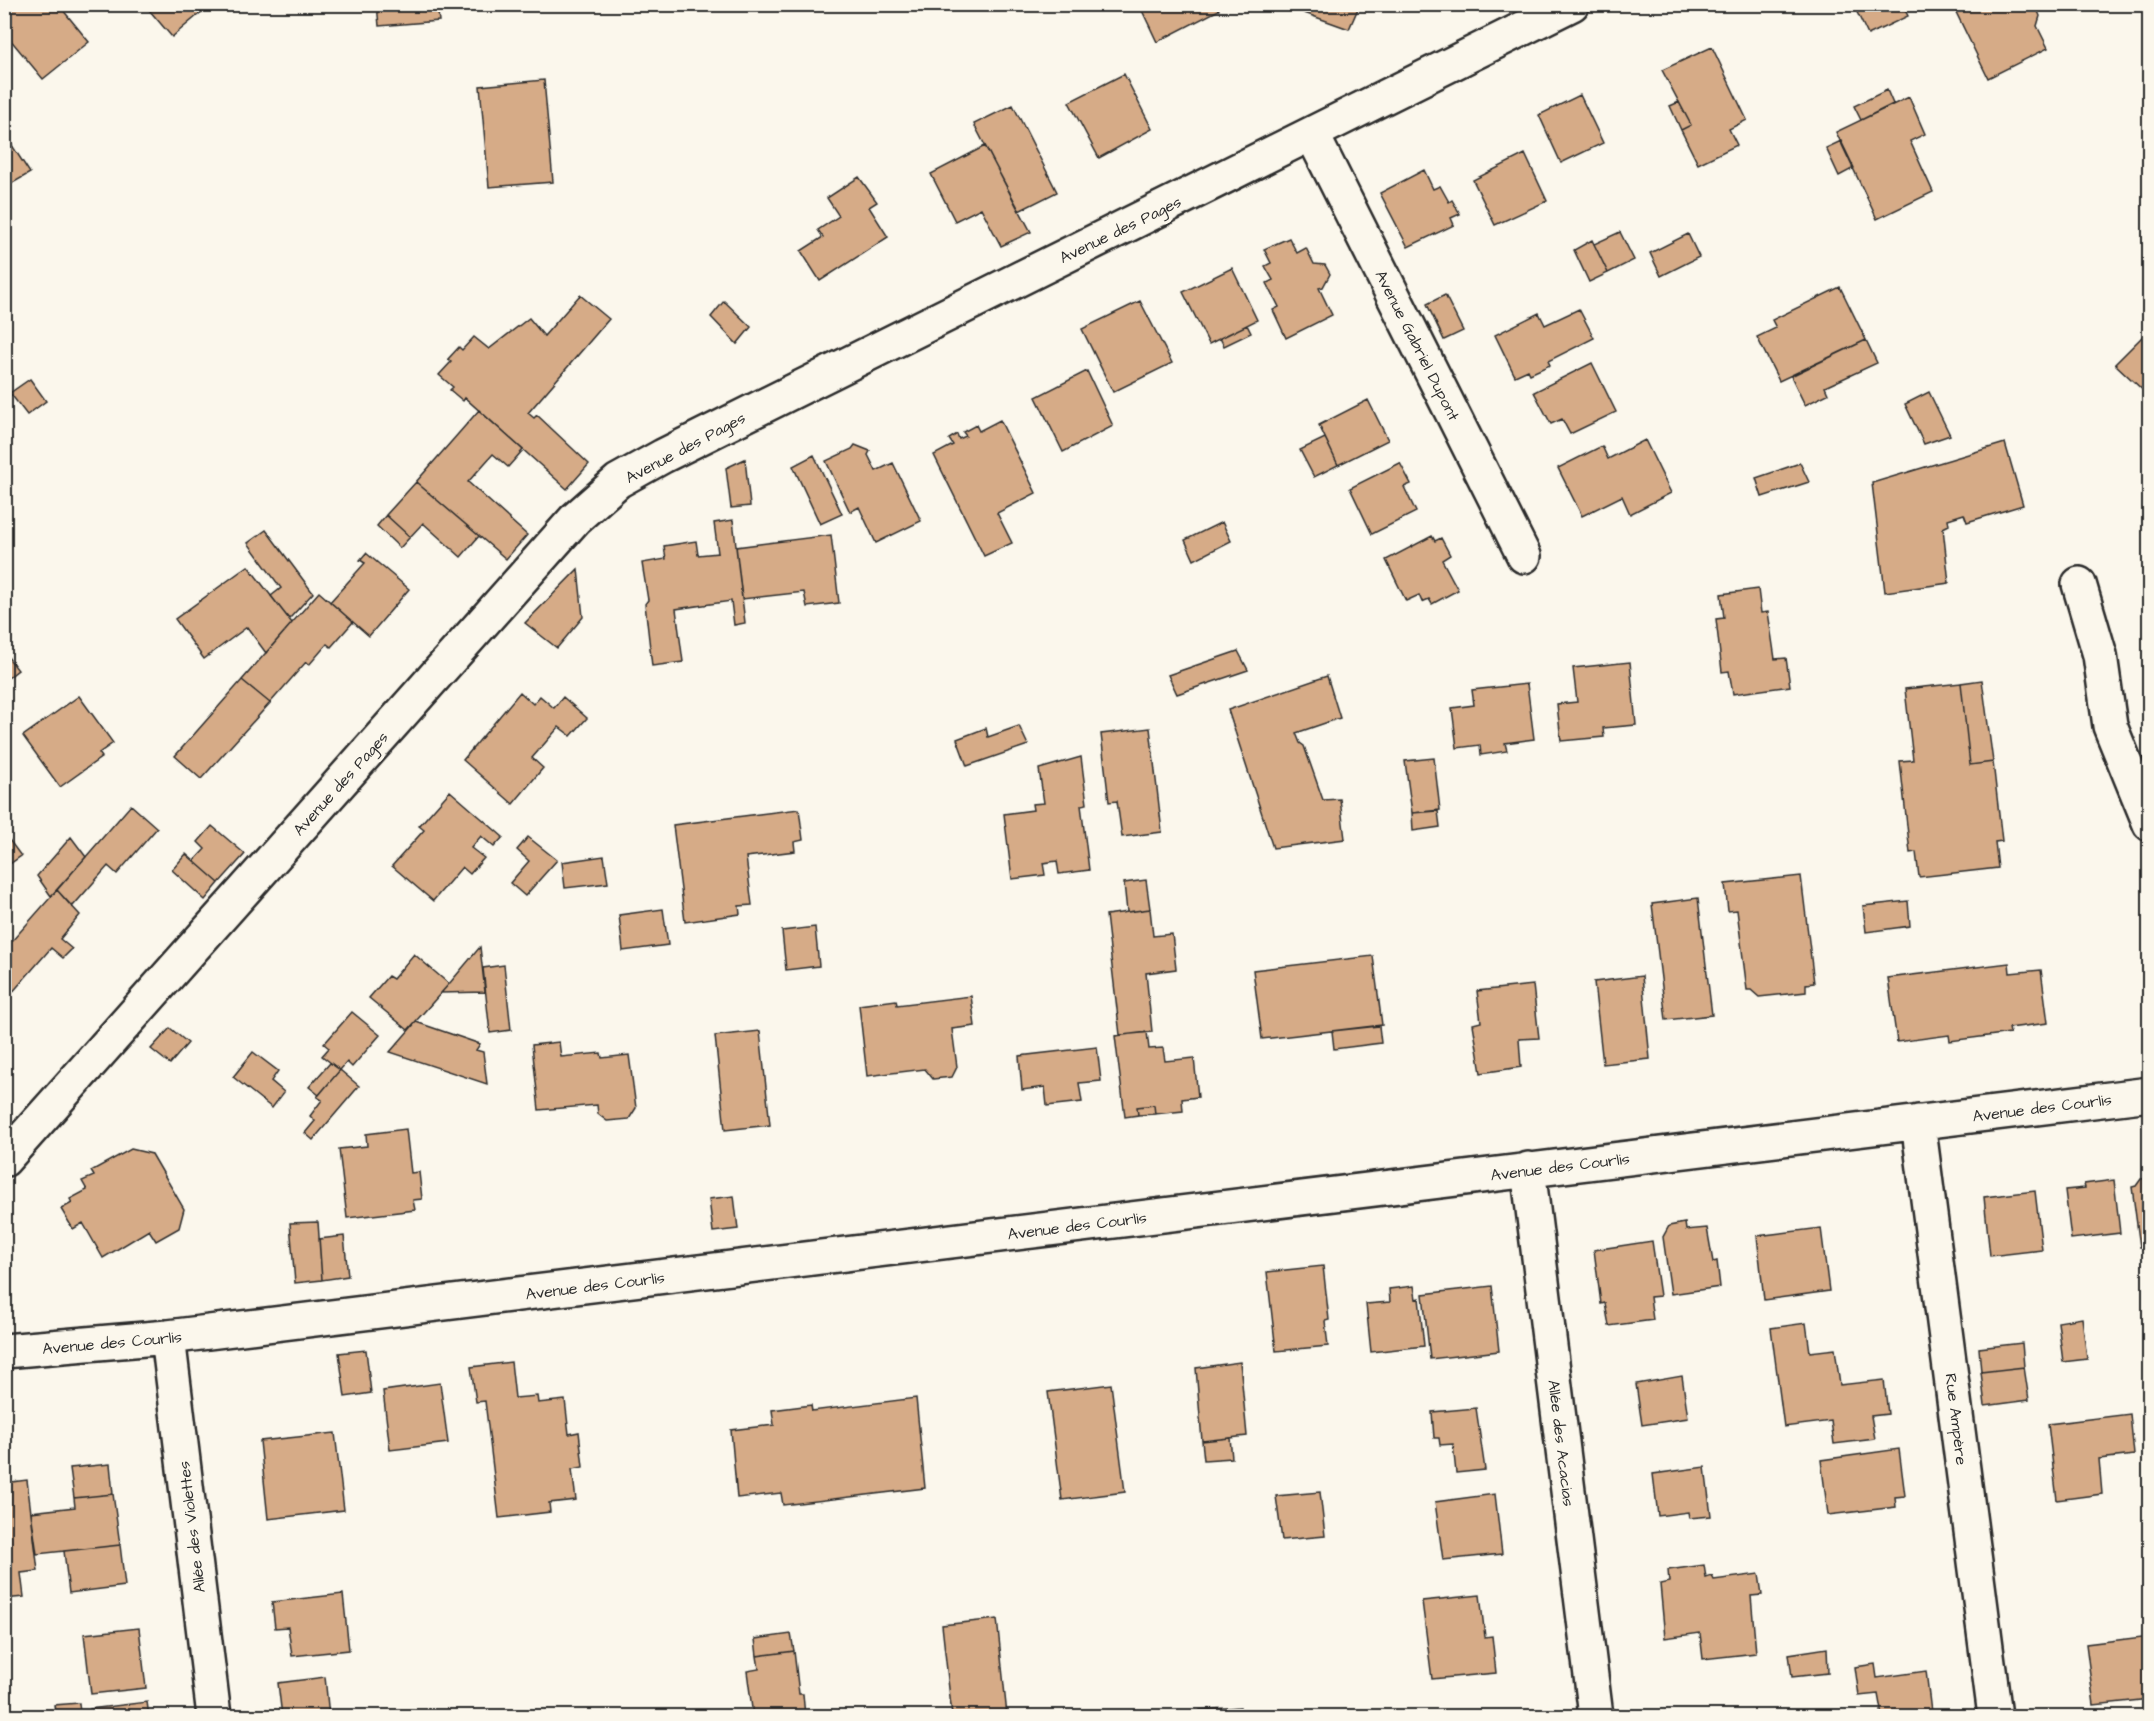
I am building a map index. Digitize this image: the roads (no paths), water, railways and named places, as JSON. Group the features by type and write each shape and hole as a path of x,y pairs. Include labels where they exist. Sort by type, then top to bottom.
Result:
{"street":[{"name":"Avenue des Pages","path":"4,1160 574,519 618,481 673,450 1312,134 1539,12 1572,4"},
{"name":"Avenue Gabriel Dupont","path":"1312,134 1524,556"},
{"path":"2079,584 2100,655 2110,726 2150,824"},
{"name":"Avenue des Courlis","path":"4,1351 168,1337 2150,1094"},
{"name":"Rue Ampère","path":"1918,1122 1995,1716"},
{"name":"Allée des Acacias","path":"1528,1170 1596,1716"},
{"name":"Allée des Violettes","path":"168,1337 214,1716"}]}
